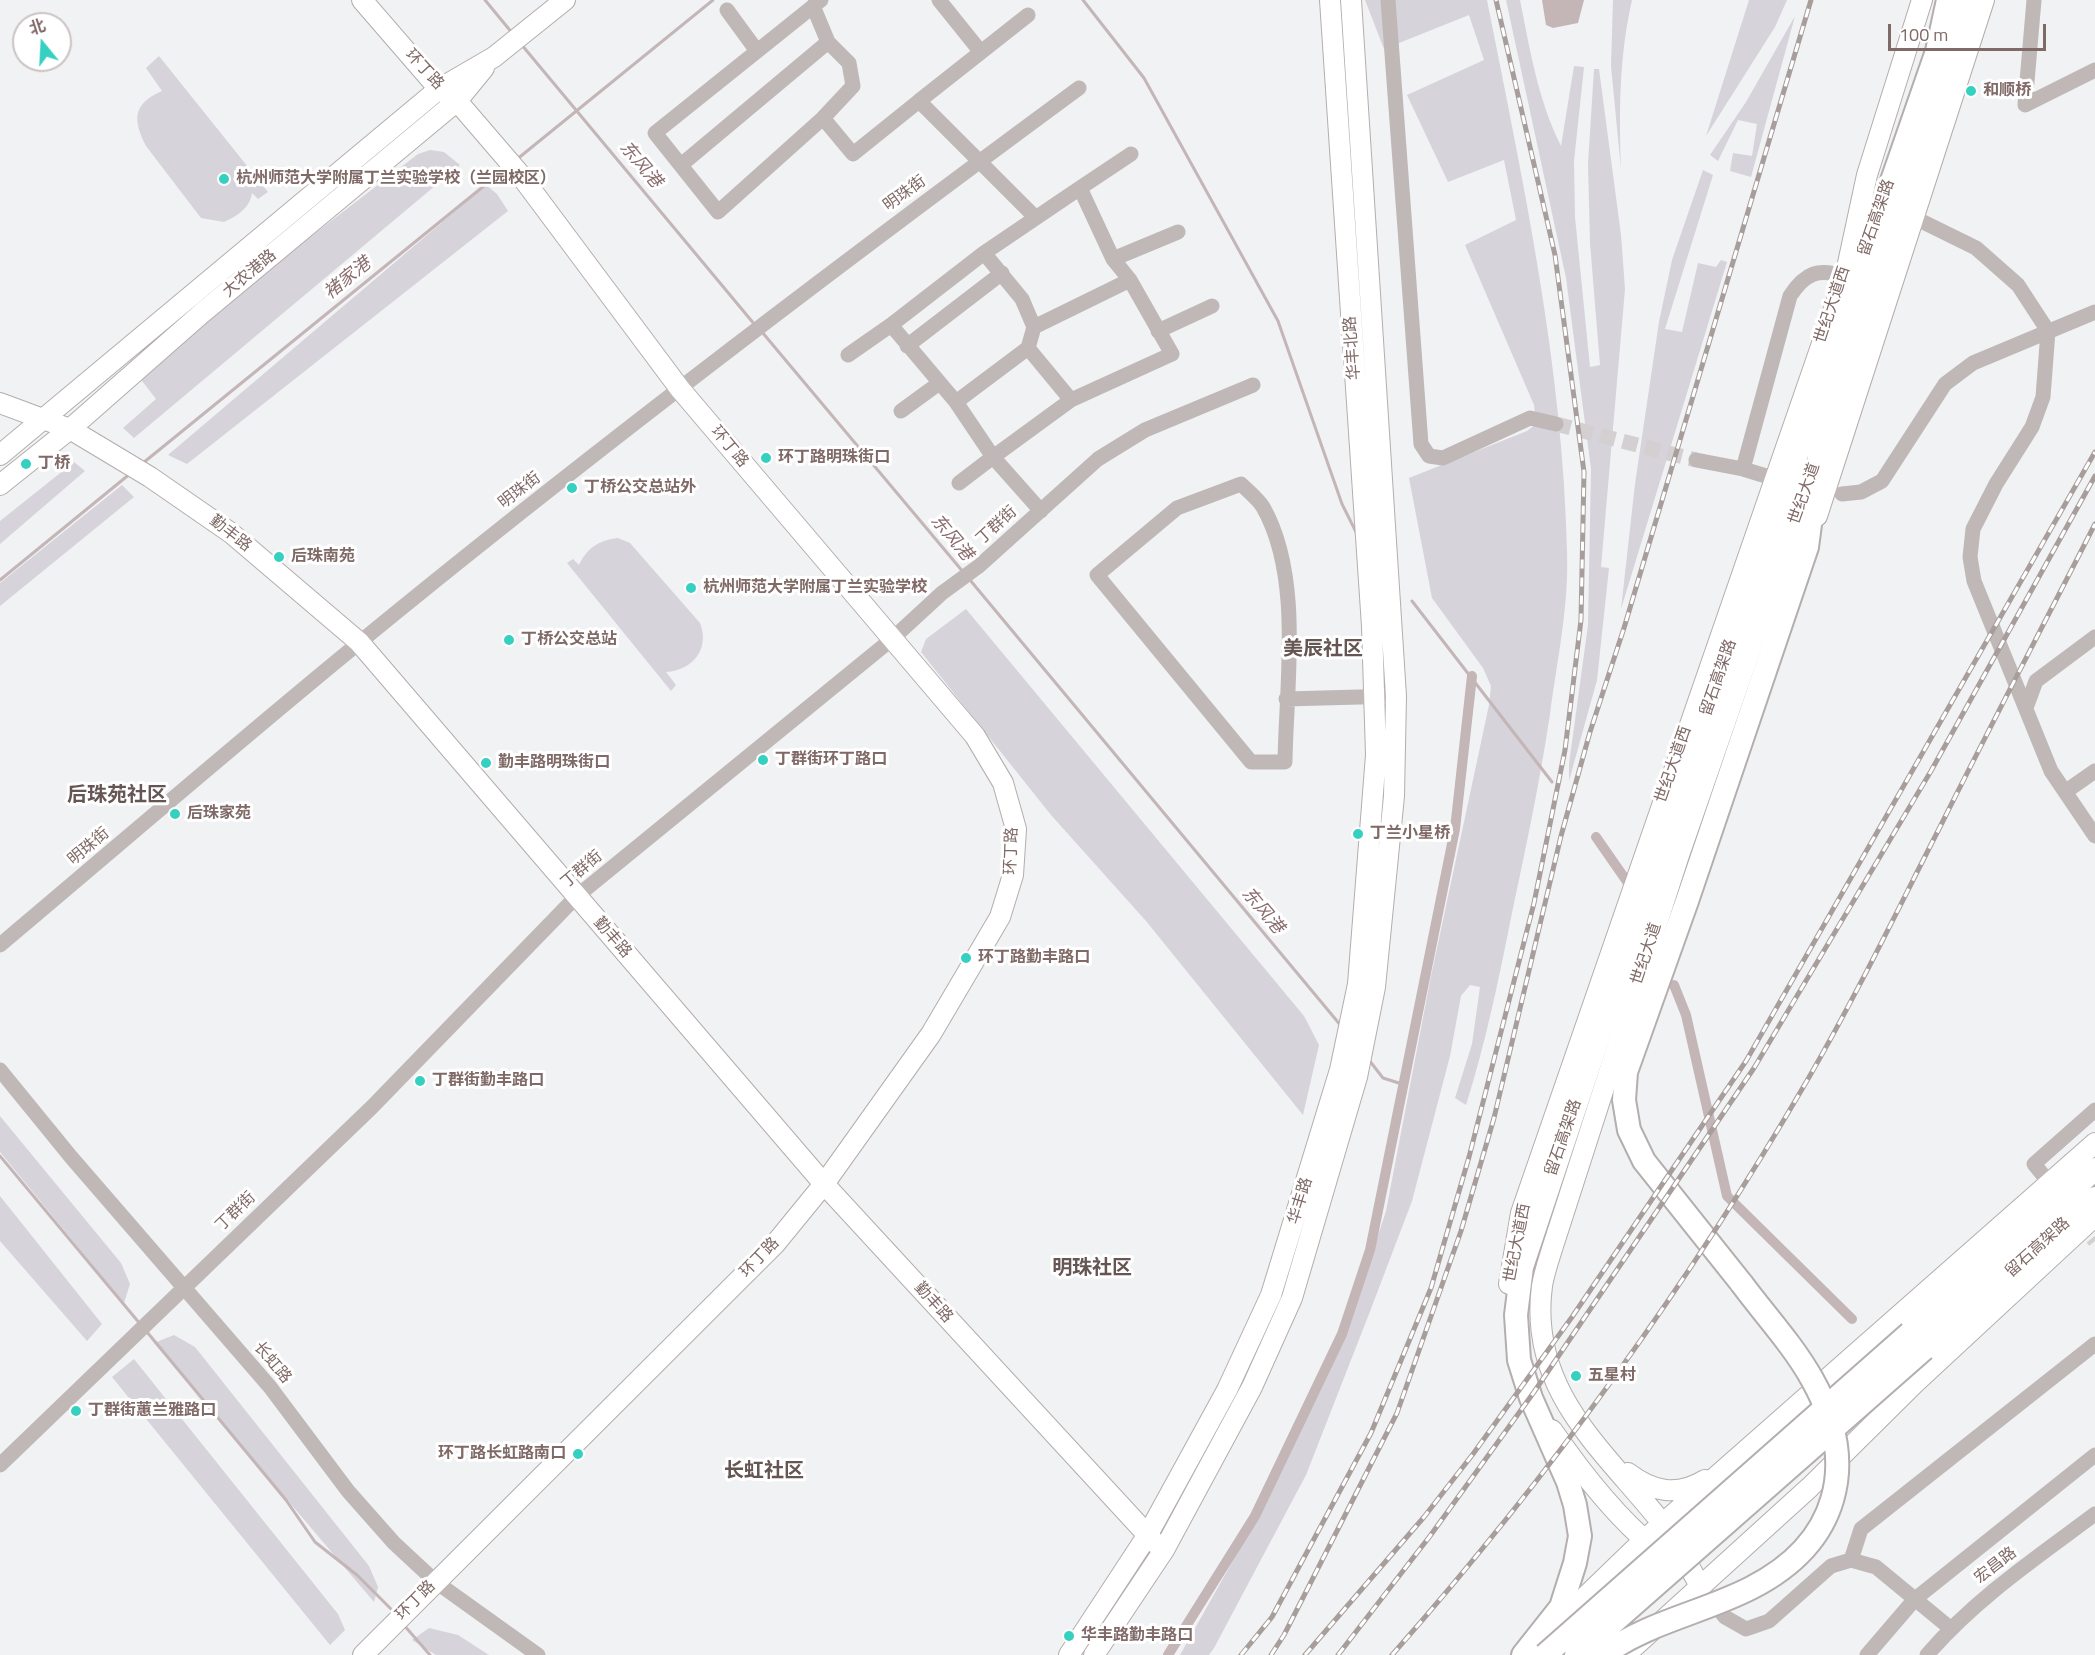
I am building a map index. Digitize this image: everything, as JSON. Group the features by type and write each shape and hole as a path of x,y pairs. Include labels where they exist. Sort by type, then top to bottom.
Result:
{"highway":[{"path":"1845,277 1946,0"},
{"name":"留石高架路","path":"1524,1655 1561,1607 1575,1563 1580,1536 1575,1505 1568,1482 1530,1398 1518,1360 1517,1297 1522,1267 1533,1228 1697,742 1937,51 1946,0"},
{"name":"留石高架路","path":"1603,1655 1645,1629 1749,1589 1775,1575 1812,1542 1824,1525 1831,1508 1835,1486 1836,1442 1831,1420 1812,1378 1644,1161 1629,1130 1624,1100 1626,1072 1807,547 1820,449 1853,359 1969,0"},
{"name":"留石高架路","path":"1576,1655 1917,1341 2095,1169"},
{"name":"留石高架路","path":"1545,1655 1917,1341 2095,1198"}],"main road":[{"name":"环丁路","path":"362,0 439,89 457,102 518,172 680,389 975,736 1003,783 1016,829 1013,875 1000,917 931,1034 824,1184 775,1244 363,1655"},
{"name":"大农港路","path":"0,455 439,89 494,57 565,0"},
{"name":"华丰北路","path":"1330,0 1374,697"},
{"name":"华丰北路","path":"1351,0 1396,696"},
{"name":"世纪大道西","path":"1518,1360 1506,1313 1521,1213 1845,277 1867,175 1922,0"},
{"path":"1807,547 1984,0"},
{"name":"大农港路","path":"0,485 70,429 202,313 457,102 494,57"},
{"name":"勤丰路","path":"0,403 70,429 150,477 231,533 359,642 824,1184 1147,1536 1164,1550"},
{"name":"世纪大道","path":"1601,1454 1569,1411 1548,1365 1541,1324 1542,1286 1676,866 1820,449"},
{"path":"1752,647 1790,598"},
{"name":"华丰路","path":"1069,1655 1147,1536 1227,1390 1271,1296 1348,1073 1365,1040 1375,987 1387,884 1394,796 1396,696"},
{"name":"华丰路","path":"1094,1655 1164,1550 1252,1387 1292,1298 1348,1073 1349,1017 1358,984 1376,755 1374,697"},
{"path":"1524,1655 1644,1540 2095,1143"},
{"path":"1625,1655 1810,1487 1915,1383 2095,1216"},
{"path":"1530,1398 1578,1468 1644,1540 1700,1586"},
{"path":"1601,1454 1645,1486 1658,1490 1677,1491 1697,1485 1733,1462"},
{"path":"1601,1454 1663,1525 1700,1586"}],"street":[{"path":"939,0 980,51"},
{"path":"1388,0 1421,444 1429,456 1443,458 1530,418 1556,424"},
{"path":"2034,0 2025,105 2095,70"},
{"path":"817,3 828,42 849,63 853,87 823,118 718,212 655,134 817,3"},
{"path":"727,10 756,51"},
{"path":"823,118 853,154 1028,15"},
{"path":"681,165 828,42"},
{"name":"明珠街","path":"0,945 359,642 743,339 1079,88"},
{"path":"919,101 1036,218"},
{"path":"848,355 891,325 984,252 1131,154"},
{"path":"959,483 1071,400 1172,354 1130,280 1113,259 1080,188"},
{"path":"1915,218 1976,248 2018,285 2048,331 2043,397 2032,427 1996,484 1973,528 1970,557 1974,581 2051,771 2095,836"},
{"path":"1113,259 1178,232"},
{"path":"956,402 1028,348 1034,327 1022,298 984,252"},
{"path":"1743,469 1790,296 1800,282 1814,273 1829,271 1845,277"},
{"path":"908,346 1002,273"},
{"path":"1034,327 1130,280"},
{"path":"1158,331 1212,306"},
{"path":"1842,494 1861,492 1882,481 1945,384 1973,363 2095,312"},
{"path":"891,325 938,384 956,402 993,457 1041,511"},
{"path":"1028,348 1071,400"},
{"path":"901,411 938,384"},
{"name":"丁群街","path":"0,1465 372,1107 576,897 892,639 942,593 979,566 1098,459 1145,430 1252,385"},
{"path":"1696,460 1766,476"},
{"path":"1241,484 1263,507 1281,555 1289,604 1286,699 1285,762 1251,762 1096,575 1177,508 1241,484"},
{"path":"2026,708 2036,681 2095,637"},
{"path":"1286,699 1396,696"},
{"path":"2065,792 2095,771"},
{"name":"长虹路","path":"0,1070 183,1288 270,1387 348,1491 394,1543 435,1582 538,1655"},
{"path":"2043,1175 2034,1164 2095,1110"},
{"path":"1851,1560 1861,1529 2095,1344"},
{"path":"1867,1655 1915,1599 2095,1455"},
{"name":"宏昌路","path":"1927,1655 1950,1628 1997,1587 2095,1514"},
{"path":"1700,1586 1725,1617 1746,1629 1769,1621 1831,1566 1851,1560 1876,1567 1950,1628"}],"shaded area":[{"path":"1365,0 1487,0 1539,274 1558,413 1567,552 1564,613 1546,739 1528,839 1492,1010 1466,1105 1455,1098 1472,1044 1480,987 1470,985 1461,996 1450,1056 1412,1201 1306,1475 1214,1648 1209,1655 1180,1655 1258,1516 1312,1405 1361,1287 1386,1211 1431,976 1489,705 1491,686 1483,668 1432,598 1409,478 1527,431 1536,424 1534,405 1465,245 1516,220 1504,160 1448,182 1407,95 1484,60 1469,15 1384,49"},
{"path":"1506,0 1520,0 1531,56 1546,111 1561,146 1574,66 1584,67 1574,161 1575,217 1590,367 1600,365 1590,243 1588,164 1594,69 1599,69 1621,235 1625,289 1601,567 1609,568 1597,680 1569,781 1569,764 1588,625 1591,469 1566,278"},
{"path":"1542,0 1584,0 1578,23 1553,28 1546,25"},
{"path":"1613,0 1632,0 1621,84 1621,169 1611,66"},
{"path":"1749,0 1787,0 1775,27 1706,136"},
{"path":"1795,16 1751,177 1730,171 1733,153 1752,156 1757,124 1738,120 1718,161 1710,155 1746,102"},
{"path":"159,56 268,192 258,199 252,193 246,207 224,222 201,218 146,146 142,137 137,121 140,107 145,101 162,91 146,68"},
{"path":"430,150 444,152 460,165 134,438 123,428 156,399 135,372 418,154"},
{"path":"1703,170 1713,175 1665,329 1682,332 1698,263 1716,267 1721,260 1727,262 1621,609 1635,484 1659,322 1672,260"},
{"path":"486,185 497,194 508,211 187,464 168,455"},
{"path":"74,462 85,471 0,544 0,521"},
{"path":"122,485 134,497 0,606 0,583"},
{"path":"618,538 630,543 700,623 703,641 697,656 684,667 666,672 676,685 671,691 567,563 573,559 579,565 594,546"},
{"path":"966,609 1304,1016 1319,1045 1303,1115 1146,921 1051,815 921,652 926,639"},
{"path":"0,1116 121,1263 130,1284 124,1303 0,1152"},
{"path":"0,1196 102,1324 87,1341 0,1241"},
{"path":"174,1335 195,1347 369,1566 378,1587 374,1602 154,1343"},
{"path":"134,1359 338,1614 345,1630 330,1645 112,1377"},
{"path":"429,1628 458,1635 489,1655 436,1655 412,1640"}],"waterway":[{"name":"东风港","path":"485,0 513,34"},
{"name":"褚家港","path":"516,160 713,0"},
{"path":"1083,0 1144,78 1278,321 1342,504 1356,532"},
{"name":"东风港","path":"521,44 755,325"},
{"name":"褚家港","path":"143,463 506,168"},
{"name":"东风港","path":"762,332 964,573"},
{"name":"褚家港","path":"0,580 131,473"},
{"name":"东风港","path":"970,580 1342,1027"},
{"path":"1412,601 1552,782"},
{"path":"1168,1655 1255,1516 1342,1334 1370,1250 1455,829 1472,676"},
{"path":"1596,837 1628,883"},
{"path":"1674,985 1686,1015 1727,1196 1852,1319"},
{"name":"东风港","path":"1369,1060 1383,1078 1402,1084"},
{"path":"0,1156 141,1325"},
{"path":"147,1332 286,1500 315,1542 357,1575 396,1614"},
{"path":"403,1624 430,1655"}],"tunnel":[{"path":"1556,424 1696,460"},
{"path":"2078,1220 2095,1241"}],"railway":[{"path":"1241,1655 1272,1617 1371,1433 1431,1288 1469,1157 1534,903 1565,750 1581,620 1584,472 1555,255 1496,0"},
{"path":"1271,1655 1284,1635 1397,1413 1461,1231 1494,1118 1561,836 1590,732 1624,628 1811,0"},
{"path":"1305,1655 1424,1517 1473,1454 1572,1317 1746,1061 2095,452"},
{"path":"1338,1655 1430,1536 1534,1392 1754,1068 1931,771 2095,476"},
{"path":"1392,1655 1450,1588 1561,1449 1665,1304 1762,1155 1826,1048 1860,984 2095,524"}],"place":[{"name":"和顺桥","path":"1971,91"},
{"name":"杭州师范大学附属丁兰实验学校（兰园校区）","path":"224,179"},
{"name":"环丁路明珠街口","path":"766,458"},
{"name":"丁桥","path":"26,464"},
{"name":"丁桥公交总站外","path":"572,488"},
{"name":"后珠南苑","path":"279,557"},
{"name":"杭州师范大学附属丁兰实验学校","path":"691,588"},
{"name":"丁桥公交总站","path":"509,640"},
{"name":"丁群街环丁路口","path":"763,760"},
{"name":"勤丰路明珠街口","path":"486,763"},
{"name":"后珠家苑","path":"175,814"},
{"name":"丁兰小星桥","path":"1358,834"},
{"name":"环丁路勤丰路口","path":"966,958"},
{"name":"丁群街勤丰路口","path":"420,1081"},
{"name":"五星村","path":"1576,1376"},
{"name":"丁群街蕙兰雅路口","path":"76,1411"},
{"name":"环丁路长虹路南口","path":"578,1454"},
{"name":"华丰路勤丰路口","path":"1069,1636"}],"district":[{"name":"美辰社区","path":"1323,650"},
{"name":"后珠苑社区","path":"117,796"},
{"name":"明珠社区","path":"1092,1269"},
{"name":"长虹社区","path":"764,1472"}]}
